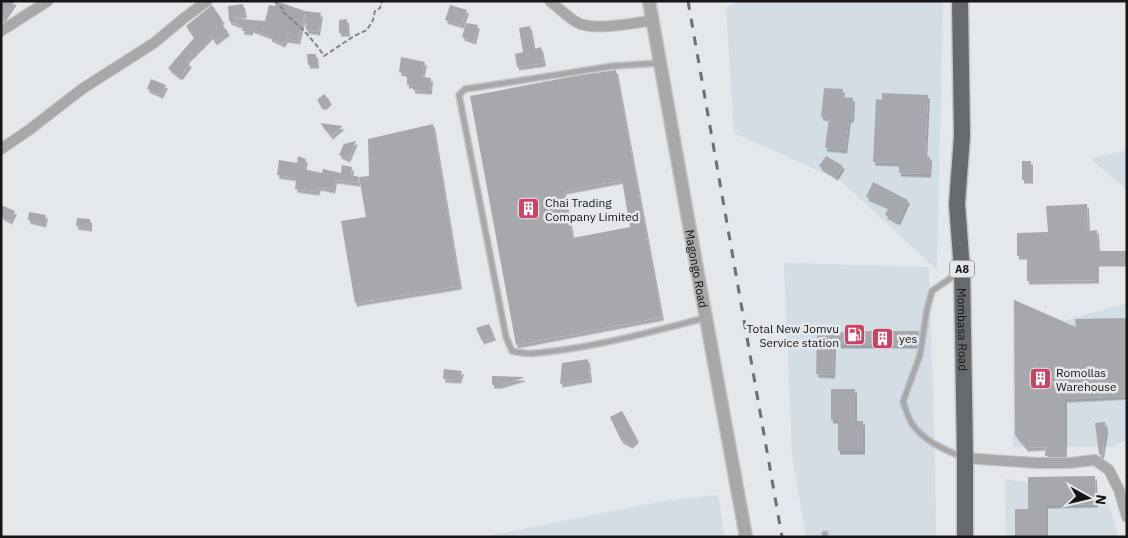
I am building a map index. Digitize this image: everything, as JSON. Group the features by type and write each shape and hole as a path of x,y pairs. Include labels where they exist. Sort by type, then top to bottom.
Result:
{"highway":[{"name":"Mombasa Road","path":"960,1 962,136 957,204 962,270 965,537"}],"street":[{"path":"1,31 48,1"},
{"path":"1,149 82,89 154,43 207,1"},
{"path":"550,1 579,24 603,27 653,20"},
{"name":"Magongo Road","path":"650,1 746,537"},
{"path":"965,458 1036,464 1096,460 1108,470 1119,490 1127,517"}],"lane":[{"path":"660,63 613,66 465,89 459,95 506,337 512,350 533,354 595,345 706,318"},
{"path":"962,270 932,290 920,355 903,402 912,423 923,436 936,446 965,458"}],"path":[{"path":"274,1 283,8 283,12 303,30 324,56 354,36 367,30 373,20 375,11 380,8 382,1"}],"shaded area":[{"path":"741,1 943,1 937,270 841,181 734,133 726,8"},
{"path":"1127,150 1127,190 1091,159"},
{"path":"784,263 929,267 936,537 806,537 792,455"},
{"path":"1013,299 1063,321 1127,303 1127,440 1112,447 1013,447"},
{"path":"1005,479 1106,496 1119,537 1006,537"},
{"path":"718,495 725,537 482,537 663,501"}],"building":[{"path":"1,1 15,1 1,22"},
{"path":"279,2 305,11 321,13 318,32 306,30 305,13 298,41 286,39 283,44 270,38 270,36 251,29 251,32 242,31 243,26 229,21 228,6 243,4 245,14 232,18 265,21 269,5 275,6"},
{"path":"212,5 223,21 220,22 228,32 215,42 211,36 186,61 190,64 181,76 178,76 168,68 194,38 186,26"},
{"path":"450,5 467,10 462,25 445,20"},
{"path":"347,19 348,33 339,33 339,20"},
{"path":"466,23 478,25 474,41 462,37"},
{"path":"530,26 534,49 541,47 544,63 517,67 515,54 523,52 519,28"},
{"path":"307,54 316,54 317,65 308,65"},
{"path":"401,57 425,62 422,77 431,78 430,91 413,90 413,85 407,85 407,74 399,72"},
{"name":"Chai Trading Company Limited","path":"616,70 662,317 516,345 470,96","holes":["622,180 630,227 573,238 564,191"]},
{"path":"151,79 166,85 161,95 147,89"},
{"path":"824,88 843,89 842,97 853,98 852,119 849,119 845,150 825,148 829,118 821,117"},
{"path":"882,93 928,95 925,156 930,157 929,174 899,173 899,163 873,162 876,99 882,100"},
{"path":"324,94 330,101 325,106 321,106 317,100"},
{"path":"320,123 343,126 331,136"},
{"path":"433,124 460,286 355,303 341,221 366,217 359,177 369,176 368,139"},
{"path":"356,141 348,159 339,155 344,144"},
{"path":"298,156 306,159 304,169 322,173 323,169 341,173 342,165 352,167 351,175 359,177 358,183 335,180 333,190 319,187 317,192 295,189 296,178 277,175 279,160 297,163"},
{"path":"826,156 843,166 836,177 819,166"},
{"path":"1022,161 1031,161 1031,180 1022,180"},
{"path":"873,182 908,200 898,222 885,215 889,207 866,197"},
{"path":"1087,204 1088,231 1097,230 1098,251 1127,251 1127,263 1097,263 1097,280 1027,281 1027,256 1017,256 1017,233 1048,232 1046,206"},
{"path":"1,205 15,211 10,221 1,216"},
{"path":"29,212 46,215 44,224 28,220"},
{"path":"77,218 90,219 90,228 76,226"},
{"path":"1014,300 1076,327 1075,319 1127,318 1127,396 1065,399 1065,456 1045,456 1046,447 1026,448 1015,435"},
{"path":"489,324 494,337 482,341 476,328"},
{"path":"919,331 917,345 834,345 833,375 816,374 817,332"},
{"path":"588,359 590,379 560,384 562,363"},
{"path":"444,369 462,371 459,380 443,379"},
{"path":"492,376 523,378 500,385 492,385"},
{"path":"831,389 855,389 855,421 863,421 863,451 838,451 838,420 831,420"},
{"path":"622,411 637,439 631,445 621,440 610,417"},
{"path":"1105,422 1106,430 1102,456 1099,454 1095,423"},
{"path":"1095,476 1096,504 1046,505 1046,537 1015,537 1015,509 1028,509 1028,477"}],"railway":[{"path":"688,1 782,537"}],"place":[{"name":"Chai Trading Company Limited","path":"529,209"},
{"name":"Total New Jomvu Service station","path":"855,335"},
{"name":"yes","path":"883,338"},
{"name":"Romollas Warehouse","path":"1040,379"}]}
